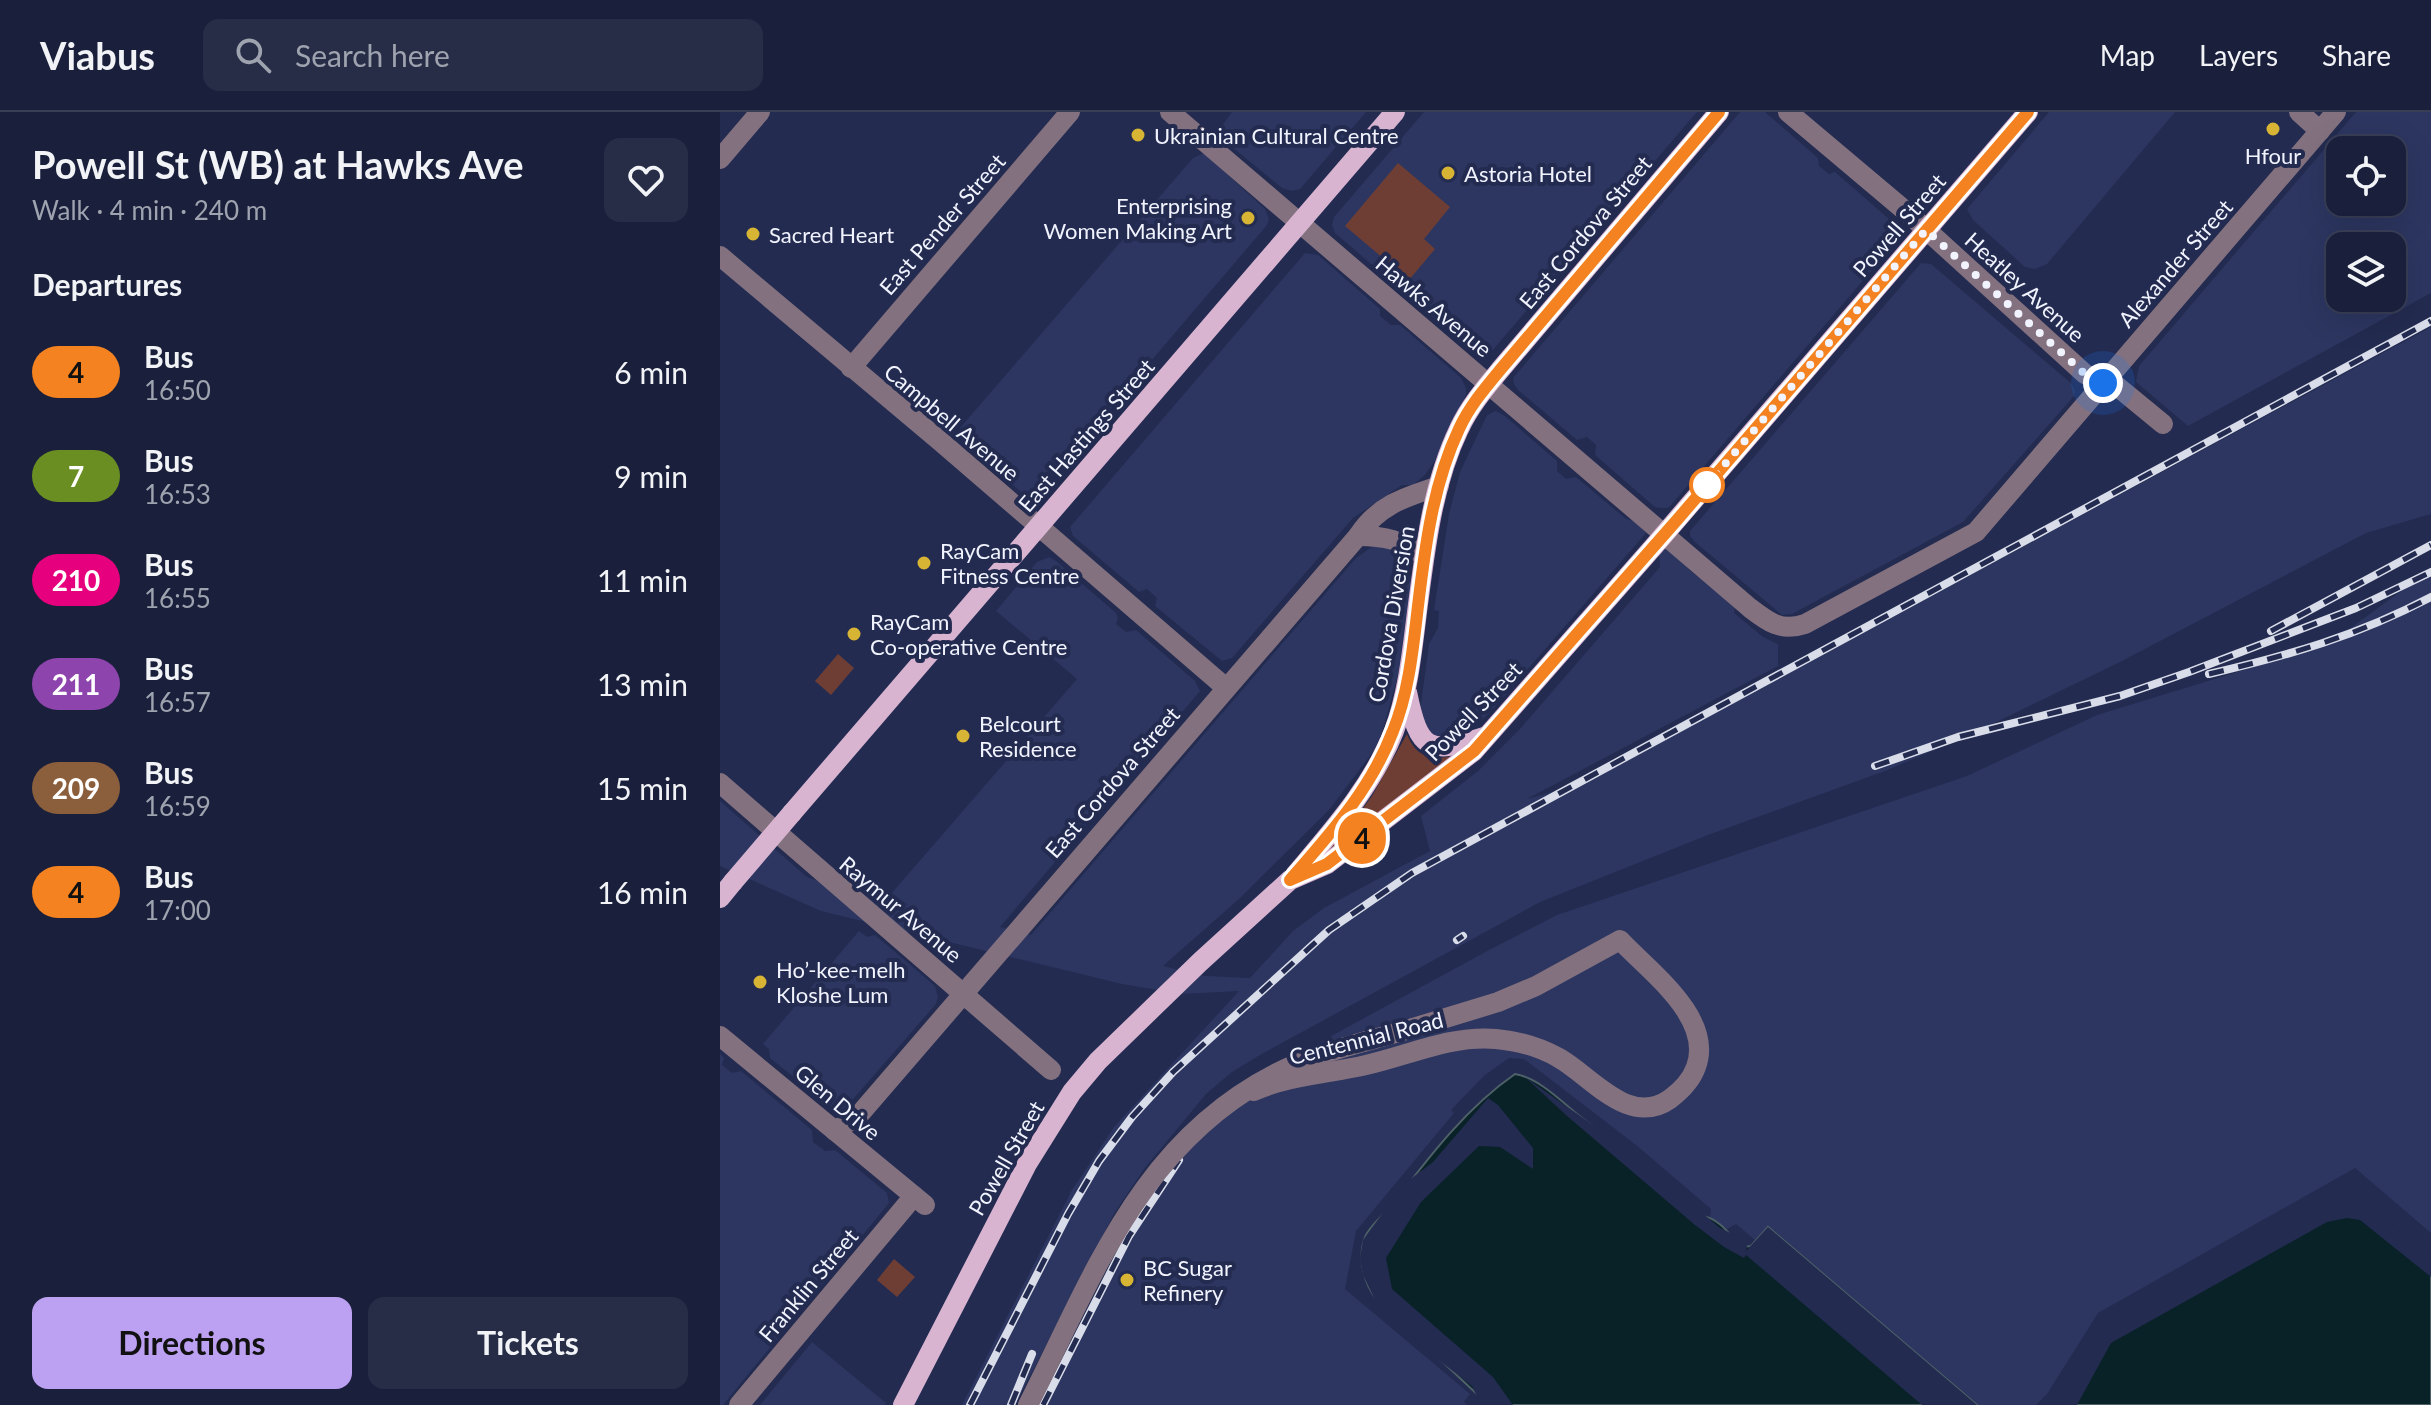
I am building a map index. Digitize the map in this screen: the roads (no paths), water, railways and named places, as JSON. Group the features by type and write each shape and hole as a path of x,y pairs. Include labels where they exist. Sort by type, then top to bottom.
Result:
{"main road":[{"name":"East Hastings Street","path":"727,890 1395,112"},
{"name":"East Cordova Street","path":"1489,384 1719,112"},
{"name":"Powell Street","path":"903,1405 1005,1205 1051,1123 1098,1061 1290,880 1327,864 1457,766 1489,736 2028,112"},
{"name":"Cordova Diversion","path":"1290,880 1354,804 1372,776 1394,729 1406,688 1424,556 1439,486 1459,428 1489,384"},
{"path":"1406,688 1416,728 1427,743 1444,748 1489,736"}],"street":[{"path":"720,159 760,112"},
{"name":"East Pender Street","path":"851,368 1070,112"},
{"name":"Hawks Avenue","path":"1170,112 1764,619 1779,627"},
{"name":"Heatley Avenue","path":"1788,112 1926,230 2085,374 2118,387 2163,424"},
{"path":"2299,112 2320,131"},
{"name":"Alexander Street","path":"1779,627 1805,624 1976,532 2336,112"},
{"name":"Campbell Avenue","path":"720,256 1225,687"},
{"name":"East Cordova Street","path":"835,1131 859,1115 1358,536 1369,519 1388,506 1439,486"},
{"path":"1358,536 1389,537 1409,545 1424,556"},
{"name":"Raymur Avenue","path":"720,783 1051,1070"},
{"name":"Centennial Road","path":"1025,1405 1092,1267 1135,1192 1166,1150 1203,1117 1259,1088 1470,1038 1520,1042 1538,1048 1562,1059 1606,1095 1634,1106 1650,1107 1665,1102 1688,1083 1700,1053 1701,1040 1688,1010 1620,940 1498,1002 1288,1067 1239,1095 1180,1144 1138,1193 1025,1405"},
{"name":"Glen Drive","path":"720,1036 919,1201"},
{"name":"Franklin Street","path":"739,1405 919,1201"}],"railway":[{"path":"970,1405 1068,1214 1099,1161 1132,1117 1173,1072 1329,930 1412,873 2431,321"},
{"path":"2271,631 2431,545"},
{"path":"1875,766 1958,737 2120,696 2189,672 2356,608 2431,572"},
{"path":"2209,674 2323,643 2431,597"},
{"path":"1457,940 1463,936"},
{"path":"1043,1405 1129,1236 1179,1160"},
{"path":"1011,1405 1032,1354"}],"place":[{"name":"Hfour","path":"2273,129"},
{"name":"Ukrainian Cultural Centre","path":"1138,135"},
{"name":"Astoria Hotel","path":"1448,173"},
{"name":"Enterprising Women Making Art","path":"1248,218"},
{"name":"Sacred Heart","path":"753,234"},
{"name":"RayCam Fitness Centre","path":"924,563"},
{"name":"RayCam Co-operative Centre","path":"854,634"},
{"name":"Belcourt Residence","path":"963,736"},
{"name":"Ho’-kee-melh Kloshe Lum","path":"760,982"},
{"name":"BC Sugar Refinery","path":"1127,1280"}]}
